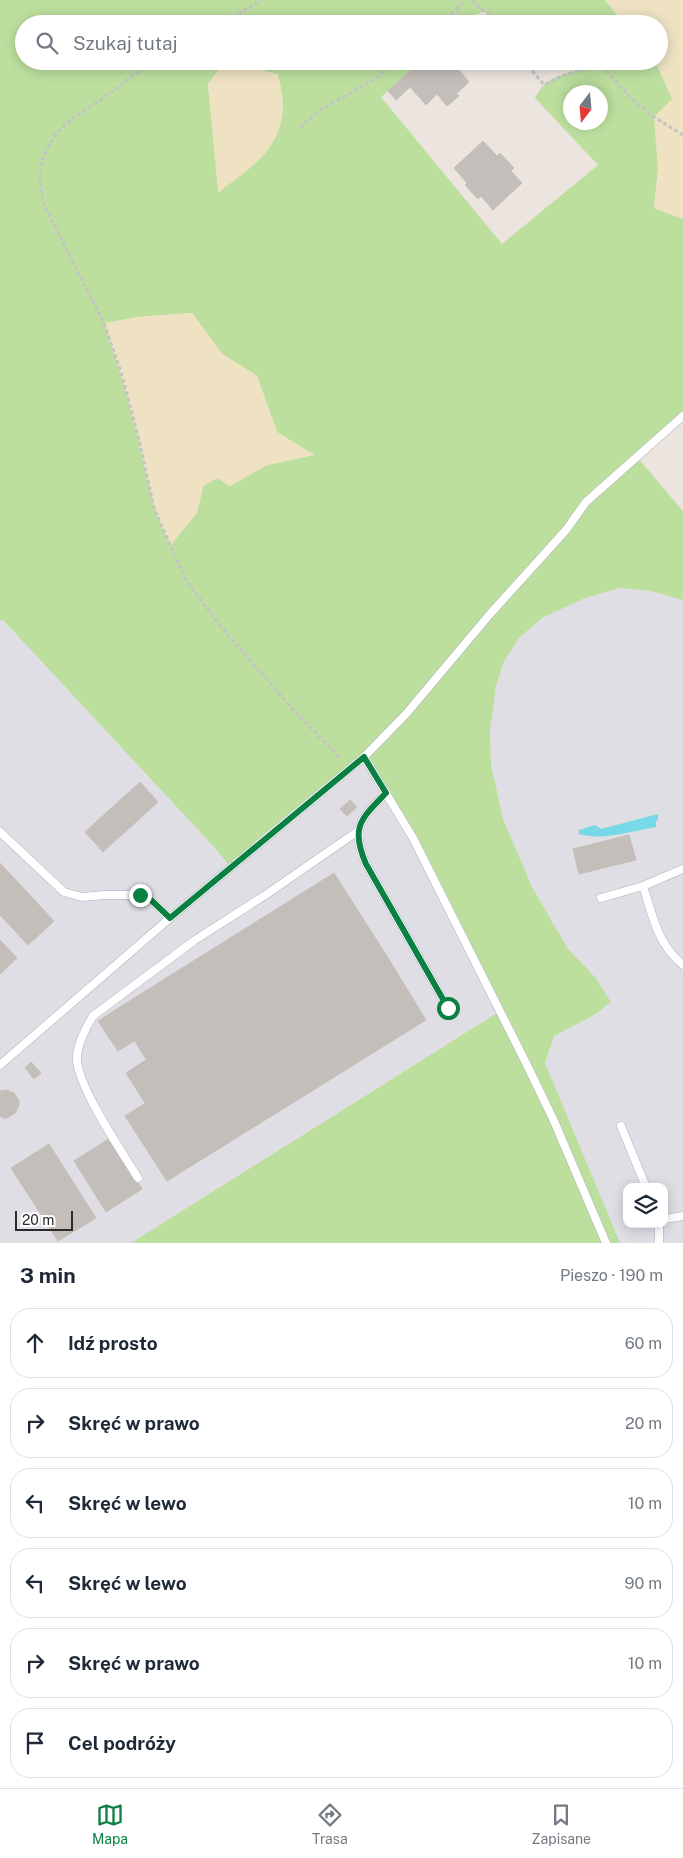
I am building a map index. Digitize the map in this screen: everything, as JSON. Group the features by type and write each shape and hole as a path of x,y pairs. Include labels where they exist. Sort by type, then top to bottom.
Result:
{"lane":[{"path":"0,1065 170,918 364,757 406,714 490,614 560,537 586,502 683,416"},
{"path":"364,757 413,838 533,1077 554,1121 606,1243"},
{"path":"386,793 363,820 358,831 359,848 366,864 448,1008"},
{"path":"138,1178 88,1094 80,1076 77,1055 80,1040 86,1026 93,1016 195,940 267,894 358,831"},
{"path":"0,832 64,892 82,897 140,895 151,900 170,918"},
{"path":"601,898 643,886 683,869"},
{"path":"643,886 660,939 674,958 683,966"},
{"path":"621,1126 644,1183"},
{"path":"668,1218 683,1216"},
{"path":"658,1228 659,1243"}],"path":[{"path":"236,15 262,0"},
{"path":"451,15 465,0"},
{"path":"472,0 489,15"},
{"path":"141,70 73,118 52,138 42,162 40,176 40,190 45,207 104,323 121,372 154,508 185,579 222,628 261,673 298,715 350,768"},
{"path":"300,127 320,110 372,81 386,70"},
{"path":"532,70 544,85 563,75 579,70"},
{"path":"606,70 630,97 654,117 683,135"}],"shaded area":[{"path":"620,588 651,591 683,600 683,1243 620,1243 545,1063 554,1036 594,1015 611,1002 595,977 568,949 532,887 503,819 491,764 490,730 496,686 504,661 520,637 542,618 585,598"},
{"path":"0,620 3,620 215,848 230,867 364,757 400,815 500,1011 131,1243 0,1243"}],"green space":[{"path":"0,0 605,0 618,15 489,15 484,11 475,15 15,15 15,70 412,70 381,97 502,244 598,165 565,130 608,130 608,85 563,85 563,128 535,98 542,87 558,76 580,70 659,70 673,99 658,169 654,208 683,219 683,416 637,457 683,511 683,600 651,591 620,588 585,598 542,618 520,637 504,661 496,686 490,730 491,764 503,819 532,887 568,949 595,977 611,1002 594,1015 554,1036 545,1063 620,1243 131,1243 500,1011 413,838 364,757 231,868 215,848 3,620 0,620","holes":["208,84 263,156 219,192","192,313 222,354 257,376 277,432 314,455 267,465 230,486 217,478 203,486 197,513 147,479 128,401 104,324 138,317"]}],"sand":[{"path":"605,0 683,0 683,219 654,208 658,169 654,117 672,99 659,70 668,70 668,15 618,15"},
{"path":"218,70 261,70 278,74 283,101 281,120 271,146 252,166 218,192 208,84"},
{"path":"192,313 222,354 257,376 277,432 314,455 267,465 230,486 217,478 203,486 197,513 170,546 154,508 121,372 104,323 138,317"}],"water":[{"path":"658,814 656,827 608,836 579,834 579,830 595,825 601,829"}],"building":[{"path":"411,70 459,70 469,82 456,94 459,96 447,106 437,94 426,105 402,78"},
{"path":"402,78 410,87 396,100 388,91"},
{"path":"483,141 497,156 500,153 514,168 511,171 522,183 493,210 481,196 478,199 465,185 467,183 454,168"},
{"path":"140,782 158,802 103,852 85,832"},
{"path":"350,800 357,807 347,816 340,809"},
{"path":"629,835 636,860 579,874 573,849"},
{"path":"0,863 54,921 28,945 0,915"},
{"path":"334,873 385,953 166,1091 115,1010"},
{"path":"0,940 17,958 0,974"},
{"path":"385,953 426,1020 167,1181 125,1116"},
{"path":"115,1010 134,1041 118,1051 98,1021"},
{"path":"146,1060 166,1091 145,1103 126,1073"},
{"path":"31,1062 41,1073 34,1079 25,1068"},
{"path":"6,1090 14,1093 19,1101 19,1105 15,1113 7,1118 3,1118 0,1116 0,1091"},
{"path":"109,1139 142,1189 106,1212 74,1161"},
{"path":"49,1144 96,1218 58,1241 11,1168"}],"route":[{"path":"140,895 151,900 170,918 364,757 386,793 363,820 358,831 359,848 366,864 448,1008"}]}
